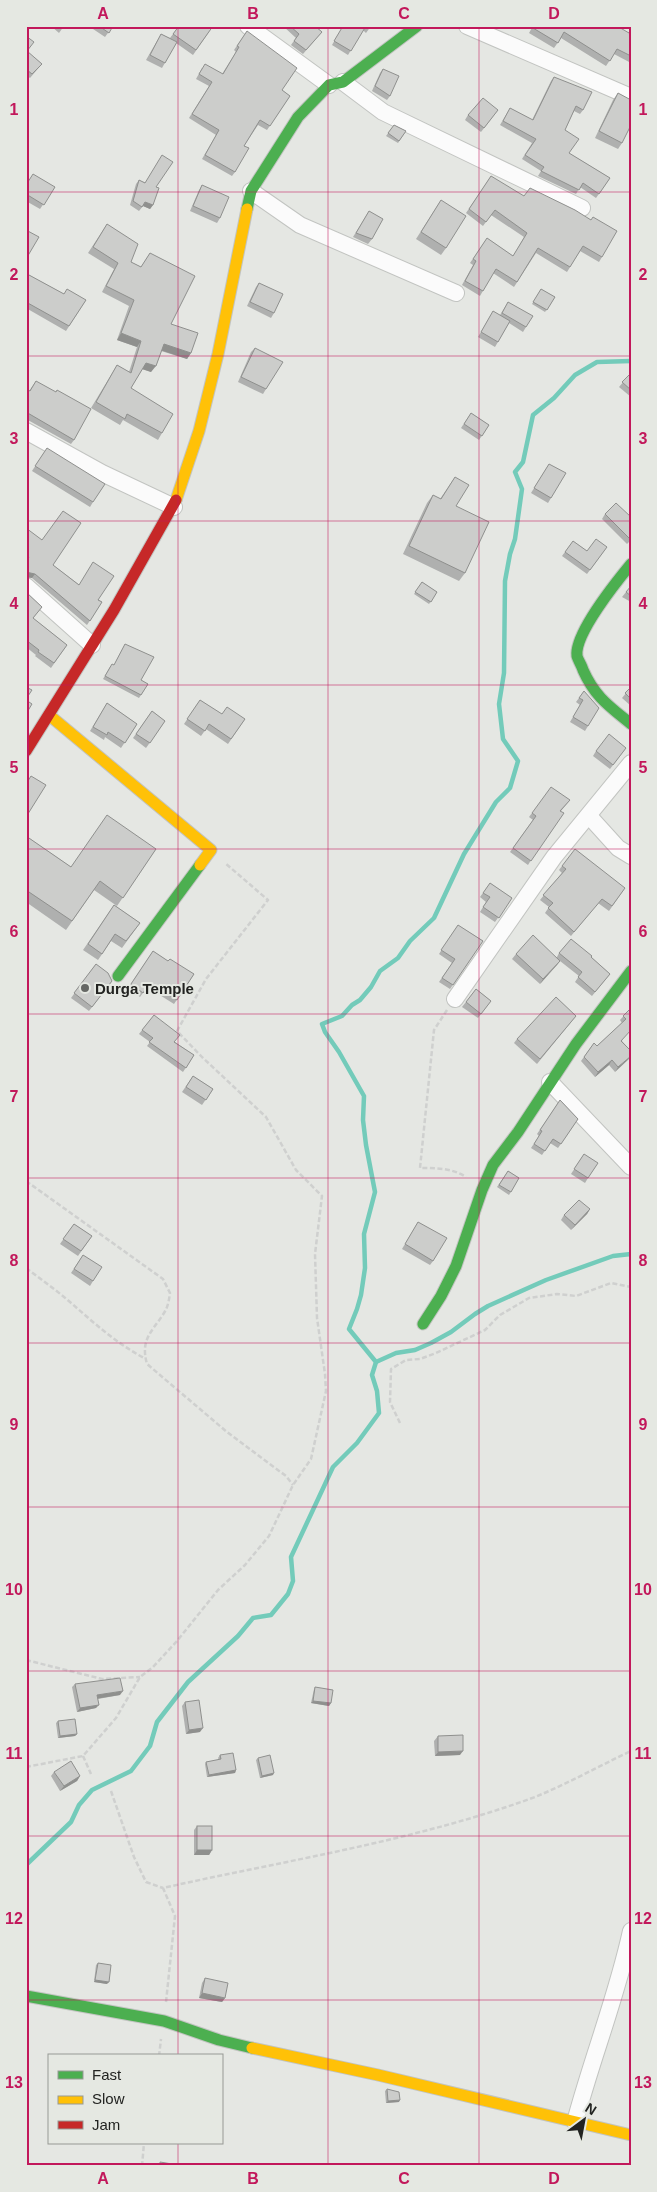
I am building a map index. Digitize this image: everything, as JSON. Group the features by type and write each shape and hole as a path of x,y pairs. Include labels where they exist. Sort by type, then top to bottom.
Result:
{"street":[{"path":"248,26 336,84 384,112 582,208"},
{"path":"26,751 49,716 174,507 199,431 218,354 251,191 298,117 336,84 417,26"},
{"path":"467,26 631,97"},
{"path":"251,191 300,225 456,294"},
{"path":"26,431 102,473 174,507"},
{"path":"631,564 600,603 597,612 581,637 578,655 591,687 631,724"},
{"path":"26,586 92,645"},
{"path":"49,716 211,850 118,976"},
{"path":"455,999 554,857 631,764"},
{"path":"588,816 618,848 631,856"},
{"path":"423,1324 436,1305 456,1265 489,1172 506,1147 520,1131 526,1118 550,1082 631,971"},
{"path":"550,1082 631,1167"},
{"path":"576,2122 587,2077 605,2024 631,1931"},
{"path":"26,1996 164,2021 219,2040 296,2059 378,2076 631,2135"}],"path":[{"path":"26,1767 83,1756 116,1718 140,1677 177,1641 218,1590 245,1565 269,1536 293,1485 311,1459 326,1391 317,1318 316,1254 322,1196 296,1170 266,1117 177,1031 206,979 268,900 211,850"},
{"path":"455,999 434,1030 420,1168 441,1169 461,1173 471,1180 489,1172"},
{"path":"26,1181 163,1279 170,1293 166,1311 148,1336 143,1350 146,1364 227,1432 286,1476 293,1485"},
{"path":"26,1268 68,1301 98,1328 128,1349 145,1358"},
{"path":"400,1423 390,1402 391,1369 406,1360 436,1353 485,1330 500,1315 529,1298 557,1294 576,1296 611,1283 631,1287"},
{"path":"26,1660 102,1679 140,1677"},
{"path":"111,1791 134,1857 146,1882 163,1888 348,1849 450,1823 535,1796 631,1751"},
{"path":"83,1756 91,1774"},
{"path":"159,2054 175,1916 163,1888"},
{"path":"142,2166 144,2144"}],"building":[{"path":"99,26 113,26 109,33"},
{"path":"179,26 213,26 196,50 173,34"},
{"path":"290,26 315,26 322,32 306,50 294,41 299,34"},
{"path":"343,26 366,26 351,51 334,41"},
{"path":"534,26 617,26 629,33 631,30 631,56 617,49 610,61 564,32 558,43 533,28"},
{"path":"247,31 297,68 282,90 290,96 270,126 260,120 244,146 249,148 235,172 205,155 219,130 192,114 212,82 199,74 205,64 223,74"},
{"path":"161,34 177,42 165,63 150,55"},
{"path":"26,36 34,42 27,51 42,64 32,74 26,69"},
{"path":"383,69 399,76 390,96 375,86"},
{"path":"554,77 592,92 583,110 576,106 565,130 579,139 569,153 610,178 599,194 583,183 579,190 541,171 544,167 525,155 536,139 503,121 510,108 533,120"},
{"path":"618,93 631,100 631,125 622,143 599,131"},
{"path":"483,98 498,110 484,128 468,115"},
{"path":"394,125 406,131 399,141 388,133"},
{"path":"162,155 173,162 156,187 159,188 153,205 145,202 142,207 133,201 139,180 145,183"},
{"path":"33,174 55,187 44,205 26,194 26,185"},
{"path":"491,176 524,196 530,188 591,220 593,217 617,231 602,257 583,246 570,267 538,248 517,282 496,269 483,291 465,281 476,261 473,259 487,238 513,256 527,233 495,210 486,222 469,209"},
{"path":"202,185 229,197 220,218 193,206"},
{"path":"441,200 466,216 446,248 421,232"},
{"path":"369,211 383,219 372,239 356,233"},
{"path":"107,224 138,244 131,262 141,267 150,253 195,276 171,324 198,333 191,353 164,344 156,366 146,363 131,388 173,414 162,433 127,414 125,419 96,402 117,365 131,373 141,341 121,333 134,300 106,286 118,263 93,247"},
{"path":"26,230 39,237 26,259"},
{"path":"29,275 64,294 67,289 86,300 69,326 26,302 26,279"},
{"path":"259,283 283,294 274,313 250,302"},
{"path":"541,289 555,297 547,310 533,302"},
{"path":"508,302 533,316 526,327 502,313"},
{"path":"493,311 510,321 498,342 481,332"},
{"path":"255,348 283,362 266,389 241,377"},
{"path":"631,373 631,390 622,382"},
{"path":"36,381 56,392 57,390 91,409 74,440 26,412 26,389 30,391"},
{"path":"471,413 489,425 482,436 464,424"},
{"path":"47,448 105,484 93,502 35,466"},
{"path":"549,464 566,473 551,498 534,488"},
{"path":"455,477 469,485 456,506 489,522 465,573 409,546 433,495 441,499"},
{"path":"616,503 631,517 630,539 605,514"},
{"path":"63,511 81,523 53,565 79,585 93,562 114,576 98,600 102,602 90,621 35,574 26,572 26,561 29,557 26,555 26,528 42,540"},
{"path":"596,539 607,547 590,570 565,552 573,541 587,551"},
{"path":"422,582 437,592 431,602 415,592"},
{"path":"631,586 631,596 626,592"},
{"path":"26,592 42,607 33,618 67,645 54,663 38,652 39,650 26,640"},
{"path":"125,644 154,657 141,680 148,684 141,695 105,676 112,664 114,665"},
{"path":"26,687 32,690 26,699"},
{"path":"631,687 631,699 625,693"},
{"path":"584,691 599,708 588,726 573,717 583,700 579,698"},
{"path":"26,700 32,704 26,714"},
{"path":"200,700 222,714 227,707 245,719 231,739 209,724 205,731 187,719"},
{"path":"107,703 137,724 125,743 108,732 107,735 93,727"},
{"path":"152,711 165,721 150,743 136,734"},
{"path":"609,734 626,748 613,765 596,751"},
{"path":"31,776 46,785 26,817 26,784"},
{"path":"551,787 570,800 560,811 564,813 531,861 513,848 536,816 532,813"},
{"path":"107,815 156,849 123,898 100,881 72,921 26,890 26,836 71,867"},
{"path":"575,849 625,888 612,906 602,899 574,932 548,908 553,903 543,895 566,869 562,866"},
{"path":"490,883 512,898 499,918 483,907 490,897 483,893"},
{"path":"114,905 140,923 126,941 115,934 102,954 88,944"},
{"path":"458,925 483,941 453,985 442,978 455,959 441,950"},
{"path":"533,935 560,961 543,979 516,954"},
{"path":"571,939 610,974 595,992 578,977 582,972 559,953"},
{"path":"153,951 194,974 177,1000 150,983 143,993 131,984"},
{"path":"96,964 108,973 112,981 92,1007 74,993"},
{"path":"476,989 491,1001 481,1014 466,1002"},
{"path":"556,997 576,1016 540,1059 517,1039"},
{"path":"631,1008 631,1030 621,1041 631,1051 631,1056 618,1067 612,1060 598,1072 584,1057 594,1043 597,1046 626,1019 623,1016"},
{"path":"154,1015 180,1035 174,1042 194,1055 186,1068 149,1042 153,1038 142,1030"},
{"path":"193,1076 213,1089 206,1100 186,1087"},
{"path":"560,1100 578,1119 561,1144 553,1139 545,1151 534,1144 542,1131 540,1130"},
{"path":"584,1154 598,1163 588,1178 574,1169"},
{"path":"508,1171 519,1178 511,1192 499,1185"},
{"path":"579,1200 590,1209 575,1225 564,1215"},
{"path":"418,1222 447,1238 433,1261 405,1244"},
{"path":"74,1224 92,1236 81,1251 63,1239"},
{"path":"83,1255 102,1267 93,1281 74,1269"},
{"path":"120,1678 123,1691 97,1695 99,1705 80,1708 75,1684"},
{"path":"315,1687 333,1690 331,1703 313,1701"},
{"path":"199,1700 203,1728 189,1730 185,1702"},
{"path":"75,1719 77,1734 60,1736 58,1721"},
{"path":"463,1735 463,1751 438,1752 438,1736"},
{"path":"233,1753 236,1770 209,1775 206,1762 221,1759 220,1755"},
{"path":"270,1755 274,1773 262,1776 258,1758"},
{"path":"71,1761 80,1776 64,1786 54,1772"},
{"path":"197,1826 212,1826 212,1850 197,1850"},
{"path":"98,1963 111,1965 109,1982 95,1980"},
{"path":"205,1978 228,1983 225,1998 202,1993"},
{"path":"387,2089 399,2092 400,2100 388,2101"},
{"path":"160,2162 184,2166 160,2166"}],"waterway":[{"path":"26,1865 71,1822 79,1805 92,1790 131,1771 150,1746 157,1722 188,1682 238,1636 253,1618 271,1615 288,1594 293,1581 291,1557 333,1467 357,1443 379,1413 377,1391 372,1375 376,1362 349,1329 361,1295 365,1268 364,1234 375,1192 363,1120 364,1096 322,1024 342,1016 352,1005 360,1000 371,987 380,971 398,958 410,941 434,918 464,854 496,802 510,788 518,761 503,739 499,704 504,673 505,581 515,539 522,489 515,472 523,462 533,415 554,398 575,375 597,362 631,361"},
{"path":"376,1362 396,1353 415,1350 431,1343 451,1332 488,1306 546,1280 613,1256 631,1254"}],"traffic: fast":[{"path":"247,209 251,191 298,117 329,85 343,82 417,26"},
{"path":"631,564 589,622 578,646 577,656 592,687 609,706 631,724"},
{"path":"118,976 200,865"},
{"path":"423,1324 441,1296 456,1266 482,1190 493,1165 518,1132 576,1044 631,971"},
{"path":"26,1996 164,2021 219,2040 252,2048"}],"traffic: slow":[{"path":"176,500 199,431 218,354 247,209"},
{"path":"49,715 211,850 200,865"},
{"path":"252,2048 378,2075 631,2135"}],"traffic: jam":[{"path":"26,751 114,610 176,500"}],"place":[{"name":"Durga Temple","path":"85,988"}]}
